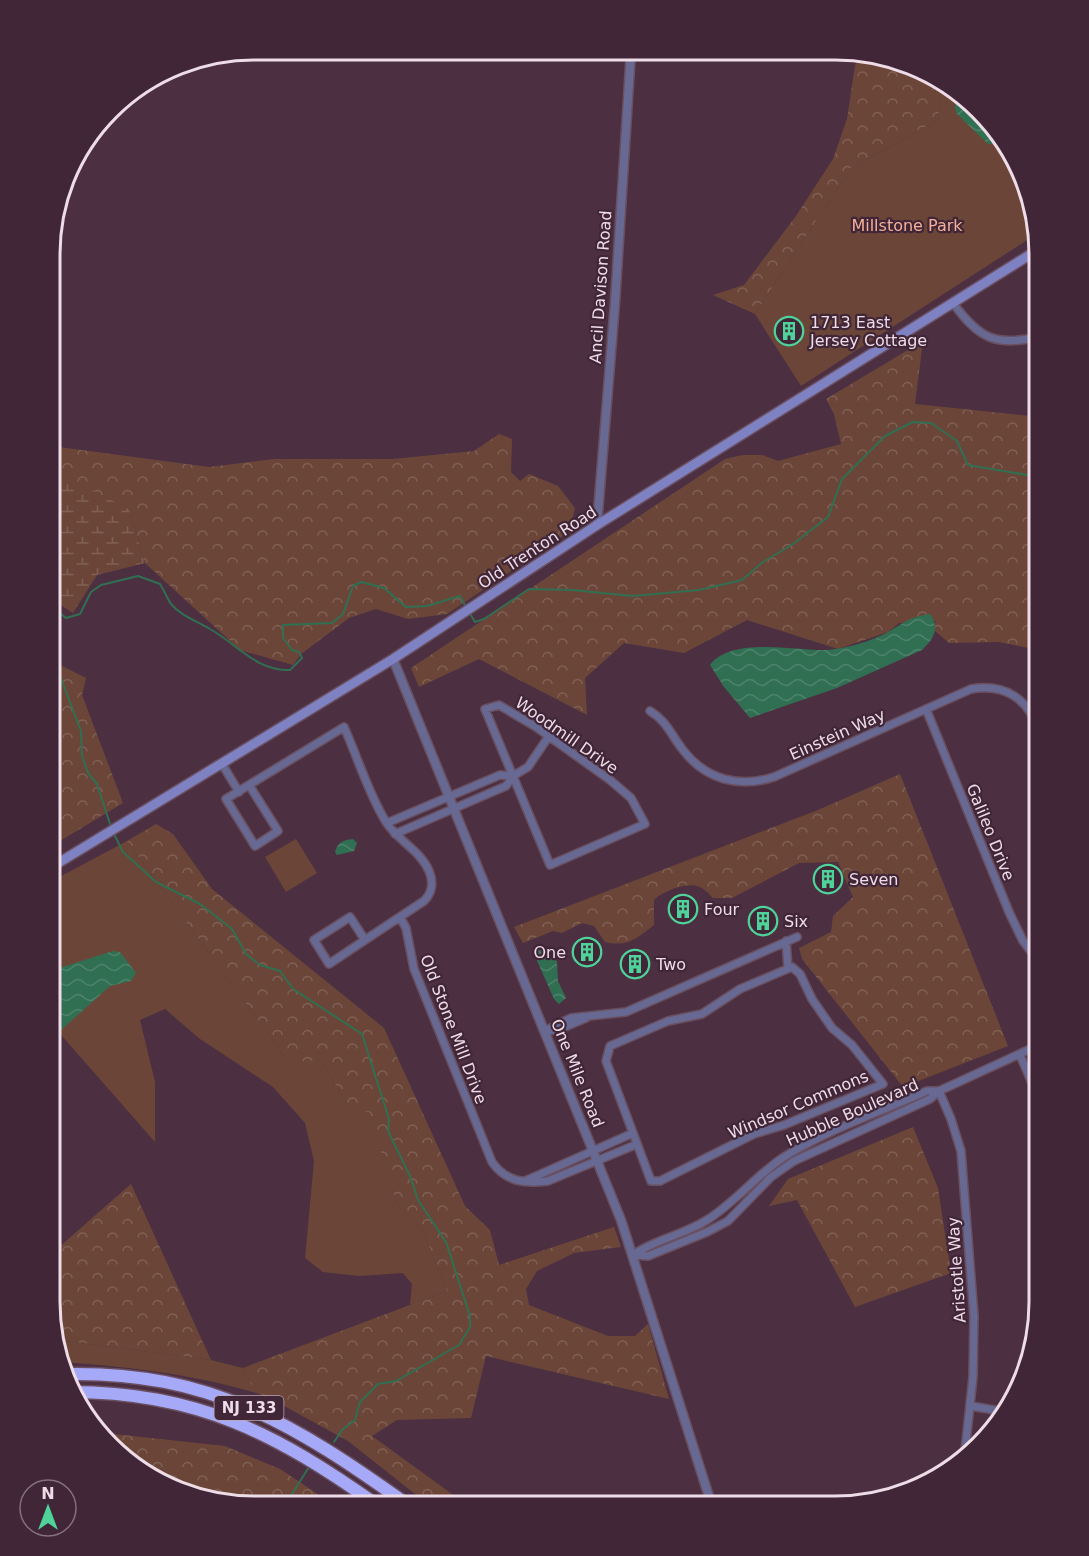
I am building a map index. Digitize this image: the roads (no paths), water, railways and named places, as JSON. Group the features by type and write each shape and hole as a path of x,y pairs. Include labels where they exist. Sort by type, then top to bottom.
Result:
{"highway":[{"name":"NJ 133","path":"74,1374 104,1375 166,1383 238,1403 326,1447 395,1496"},
{"name":"NJ 133","path":"83,1393 156,1399 239,1423 303,1454 364,1496"}],"main road":[{"name":"Old Trenton Road","path":"60,862 393,659 597,525 1029,255"}],"street":[{"name":"Ancil Davison Road","path":"597,525 615,303 630,60"},
{"path":"954,303 974,328 985,337 1001,342 1029,339"},
{"name":"One Mile Road","path":"393,659 593,1150 633,1255 709,1496"},
{"name":"Einstein Way","path":"650,711 663,720 683,751 702,768 725,781 739,782 774,777 971,689 996,688 1019,698 1029,708"},
{"name":"Woodmill Drive","path":"499,705 549,736 631,798 645,824 550,865 485,709 499,705"},
{"name":"Galileo Drive","path":"926,709 1009,912 1029,949"},
{"path":"249,786 278,831 255,846 226,800 344,727 387,823 423,861 431,880 429,895 424,901 329,964 314,940 350,916 365,940"},
{"path":"395,834 506,786 513,776 528,767 549,736"},
{"path":"222,764 239,792"},
{"path":"387,823 500,774 513,776"},
{"name":"Old Stone Mill Drive","path":"400,917 405,927 414,969 492,1162 503,1176 525,1181 548,1181 597,1161"},
{"path":"545,1032 560,1029 588,1017 626,1012 796,937"},
{"path":"786,941 788,968"},
{"name":"Windsor Commons","path":"792,967 800,974 812,999 832,1028 852,1045 883,1084 784,1125 754,1134 660,1181 651,1181 606,1061 610,1047 668,1021 702,1014 740,988 788,968 792,967"},
{"name":"Hubble Boulevard","path":"633,1255 648,1256 707,1232 728,1221 745,1206 754,1193 794,1161 930,1099 939,1091 1029,1050"},
{"path":"1020,1055 1029,1076"},
{"name":"Hubble Boulevard","path":"633,1255 645,1246 687,1231 707,1220 782,1158 805,1145 927,1091 939,1091"},
{"name":"Aristotle Way","path":"939,1091 961,1151 974,1316 971,1406 966,1445"},
{"path":"525,1181 632,1134"},
{"path":"597,1161 636,1145"},
{"path":"971,1406 996,1410"}],"water":[{"path":"956,102 981,126 994,144 988,144 957,114"},
{"path":"930,614 935,629 930,642 922,650 837,688 750,718 724,687 710,665 720,656 748,648 826,650 850,646 882,635 912,618"},
{"path":"353,839 357,843 354,851 337,855 335,852 339,844"},
{"path":"546,948 551,950 557,962 558,981 566,998 559,1004 554,999 535,956 537,951"},
{"path":"113,951 120,952 136,973 131,981 110,986 60,1031 60,968"}],"waterway":[{"path":"469,612 475,622 484,619 529,589 572,590 633,596 699,590 742,580 763,562 793,544 828,517 842,479 885,436 913,422 931,423 957,441 968,465 1029,475"},
{"path":"60,613 66,618 80,614 91,592 101,585 138,576 160,584 171,604 179,612 220,635 247,655 267,666 290,670 302,658 299,652 292,650 283,638 283,625 332,623 343,614 353,586 361,582 384,588 406,607 427,606 460,596 466,607"},
{"path":"60,676 81,731 82,756 88,773 97,784 111,827"},
{"path":"113,832 123,852 156,882 200,904 232,929 246,954 260,965 280,971 293,989 362,1034 389,1119 388,1131 410,1176 418,1200 446,1242 470,1316 470,1327 459,1345 396,1381 378,1384 360,1402 355,1420 342,1430 334,1442"},
{"path":"291,1496 309,1467"}],"place":[{"name":"1713 East Jersey Cottage","path":"789,331"},
{"name":"Seven","path":"828,879"},
{"name":"Four","path":"683,909"},
{"name":"Six","path":"763,921"},
{"name":"One","path":"587,952"},
{"name":"Two","path":"635,964"}],"park label":[{"name":"Millstone Park","path":"907,225"}]}
